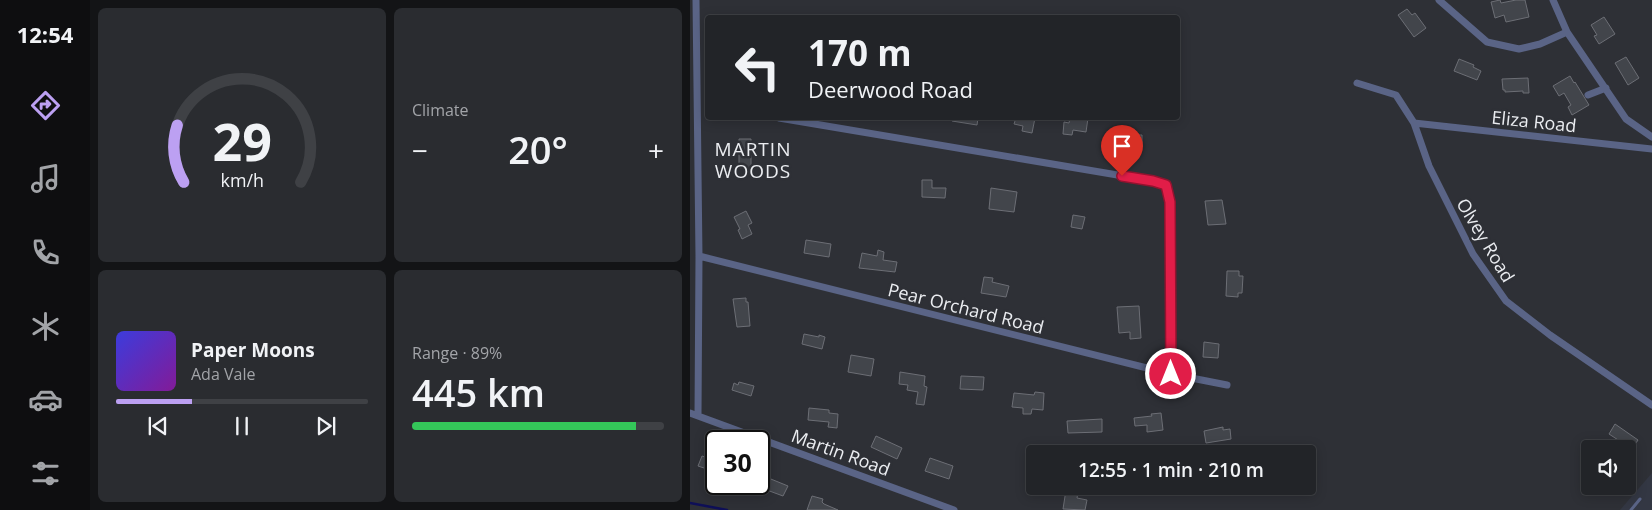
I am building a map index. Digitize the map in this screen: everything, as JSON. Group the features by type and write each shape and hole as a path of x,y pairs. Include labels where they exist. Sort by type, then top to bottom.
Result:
{"street":[{"path":"696,0 693,42 698,104 698,416"},
{"path":"1439,0 1487,42 1519,50 1540,44 1567,32"},
{"path":"1553,0 1567,32 1626,119 1652,137"},
{"name":"Olvey Road","path":"1357,83 1396,95 1414,123 1429,166 1473,254 1506,301 1550,335 1652,405"},
{"path":"1588,95 1606,88"},
{"path":"698,104 705,105"},
{"path":"791,120 1153,181 1166,185 1170,202 1171,374"},
{"name":"Eliza Road","path":"1414,123 1652,149"},
{"name":"Pear Orchard Road","path":"699,256 1171,374 1227,385"},
{"name":"Martin Road","path":"690,413 954,510"}],"lane":[{"path":"1631,510 1640,499"}],"shaded area":[{"path":"1652,473 1652,510 1620,510 1633,495 1636,495 1636,492"}],"building":[{"path":"1500,0 1501,3 1525,0 1529,17 1506,22 1504,15 1495,18 1491,2"},
{"path":"1407,9 1412,15 1415,13 1426,28 1414,37 1398,15"},
{"path":"1604,17 1615,34 1599,44 1594,36 1597,35 1591,25"},
{"path":"1626,57 1639,78 1628,85 1615,63"},
{"path":"1459,59 1474,65 1473,67 1481,71 1477,80 1454,71"},
{"path":"1570,76 1589,105 1572,115 1568,107 1571,105 1564,93 1559,96 1553,86"},
{"path":"1528,78 1529,93 1523,93 1523,91 1505,92 1503,90 1502,79"},
{"path":"952,120 978,120 977,125"},
{"path":"1015,120 1035,120 1032,133 1022,131 1023,126 1014,124"},
{"path":"1070,120 1088,120 1086,132 1073,130 1072,135 1063,134 1064,122 1069,123"},
{"path":"1128,130 1135,130 1135,135 1142,135 1142,147 1124,146 1125,134 1128,134"},
{"path":"739,139 751,139 751,168 739,168"},
{"path":"922,180 932,180 932,188 946,188 945,198 922,197"},
{"path":"991,188 1017,192 1014,212 989,209"},
{"path":"1222,200 1226,224 1208,225 1205,201"},
{"path":"746,211 752,223 748,225 752,234 742,239 738,230 740,229 734,217"},
{"path":"1073,215 1085,217 1082,229 1071,227"},
{"path":"806,240 831,244 829,257 804,253"},
{"path":"878,250 884,252 883,260 897,262 895,272 859,268 862,253 877,256"},
{"path":"1227,271 1239,271 1239,276 1243,276 1242,293 1238,293 1238,297 1226,296"},
{"path":"984,277 993,278 992,282 1009,286 1006,297 981,293"},
{"path":"746,298 750,326 737,327 733,299"},
{"path":"1139,306 1141,338 1130,339 1130,332 1119,333 1117,307"},
{"path":"804,334 825,337 822,349 802,344"},
{"path":"1204,342 1219,344 1218,358 1203,357"},
{"path":"851,355 874,359 871,376 848,372"},
{"path":"900,372 925,376 924,386 927,387 924,405 916,404 918,392 907,390 908,385 899,384"},
{"path":"961,376 984,377 983,390 960,389"},
{"path":"739,382 754,386 751,396 732,390 734,383 738,385"},
{"path":"1035,392 1044,393 1043,410 1032,409 1031,414 1023,414 1023,408 1012,407 1014,393 1034,395"},
{"path":"809,408 829,410 829,413 838,414 837,428 828,427 829,422 808,420"},
{"path":"1161,413 1163,430 1147,432 1147,425 1135,426 1134,418"},
{"path":"1102,419 1102,432 1068,433 1067,421"},
{"path":"1615,424 1638,440 1636,443 1636,440 1618,440 1609,434"},
{"path":"1223,427 1223,430 1230,429 1231,439 1206,443 1204,431"},
{"path":"876,436 902,448 897,459 871,447"},
{"path":"702,456 705,457 705,468 698,466"},
{"path":"930,458 953,466 949,479 925,471"},
{"path":"770,479 788,486 783,496 770,491"},
{"path":"1065,495 1078,495 1077,498 1087,500 1085,510 1063,509"},
{"path":"812,496 823,499 822,502 824,504 838,510 807,510"}],"waterway":[{"path":"690,503 727,510"}],"district":[{"name":"MARTIN WOODS","path":"753,160"}],"route":[{"path":"1122,176 1166,185 1170,202 1171,374"}]}
